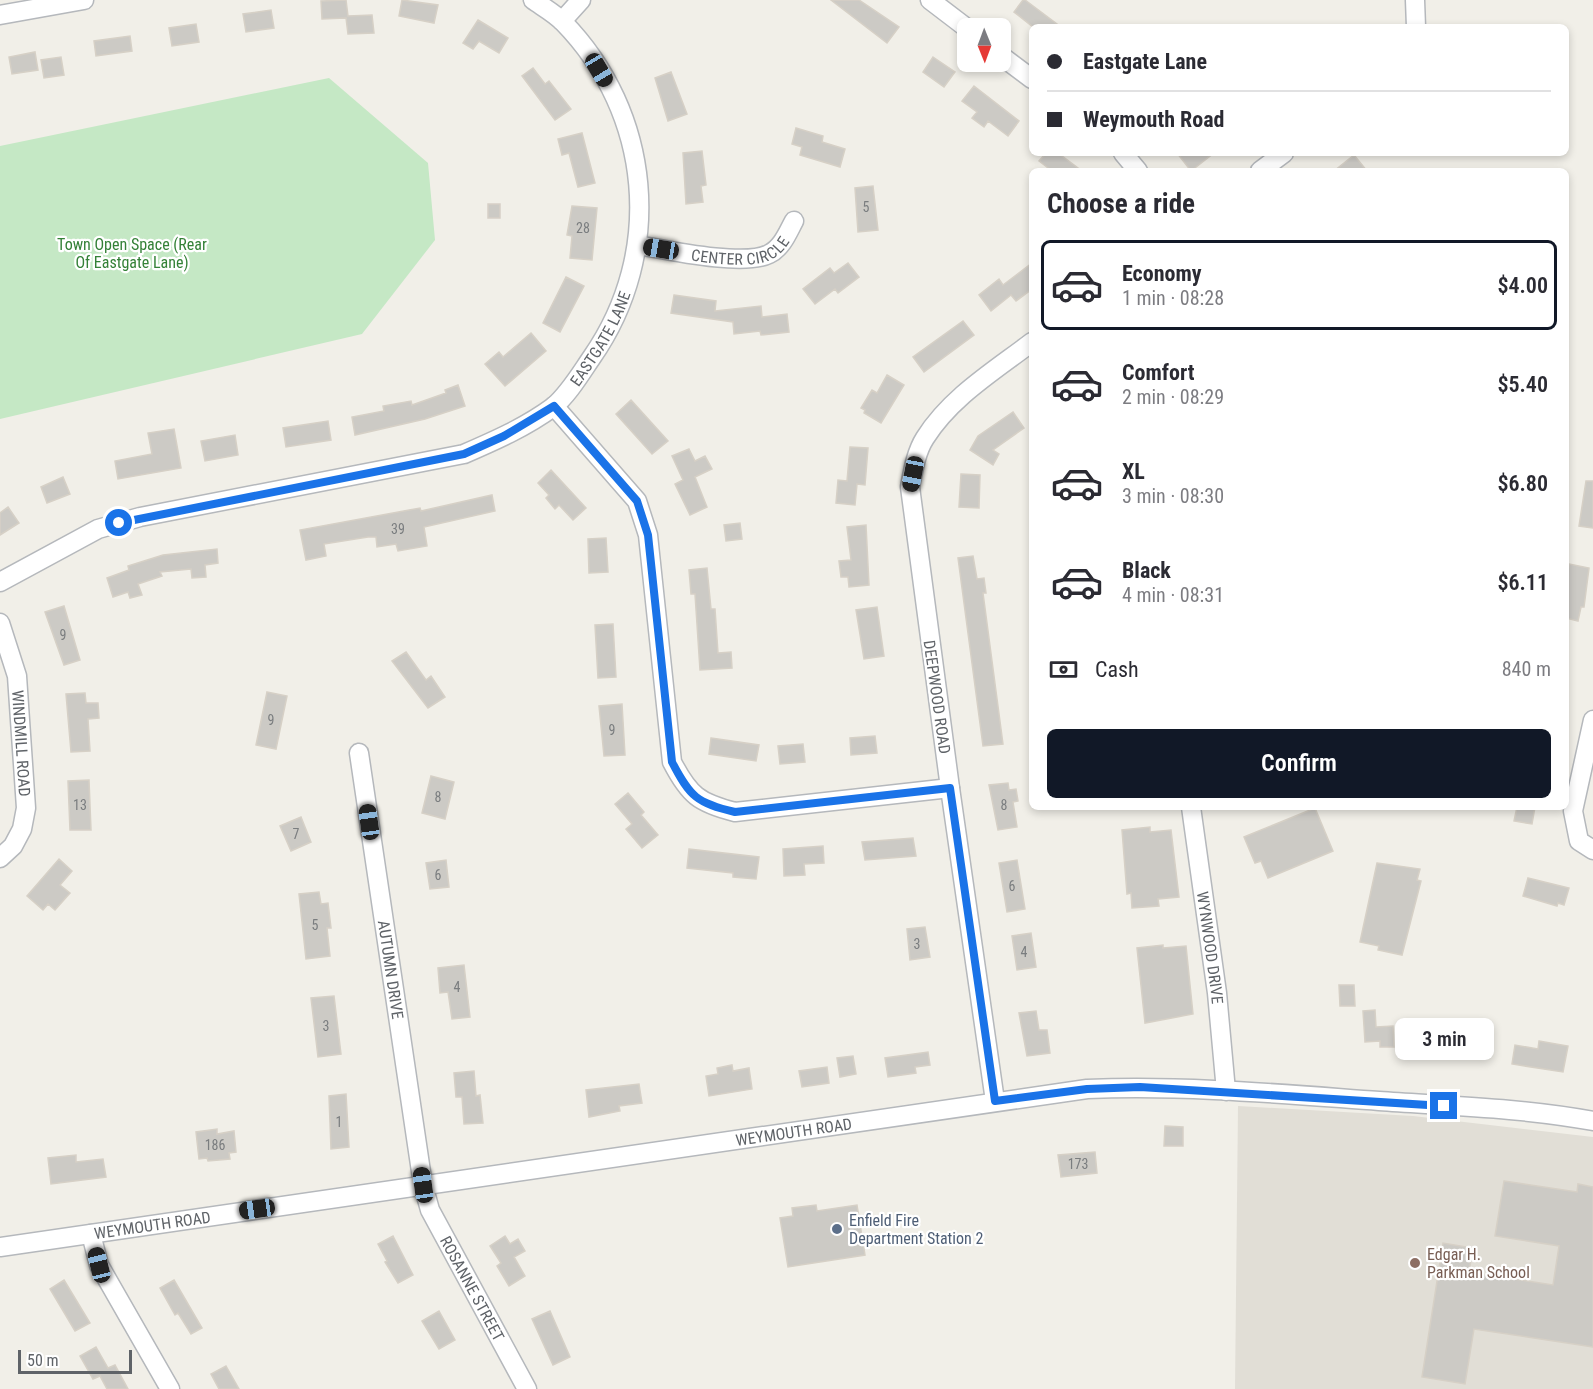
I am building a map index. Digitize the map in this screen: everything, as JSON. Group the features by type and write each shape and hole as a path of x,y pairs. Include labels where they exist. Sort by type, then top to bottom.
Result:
{"street":[{"path":"0,15 84,0"},
{"name":"EASTGATE LANE","path":"0,582 98,529 140,517 464,454 504,436 554,406 609,333 627,290 638,245 640,197 633,144 617,100 590,55 562,21 533,0"},
{"path":"562,21 581,0"},
{"path":"930,0 957,21"},
{"path":"1415,0 1416,24"},
{"path":"1011,63 1029,77"},
{"path":"1126,156 1136,168"},
{"path":"1264,168 1280,156"},
{"name":"CENTER CIRCLE","path":"638,245 729,259 769,255 782,243 794,221"},
{"name":"DEEPWOOD ROAD","path":"995,1101 910,487 915,462 924,439 958,398 1029,344"},
{"path":"554,406 637,501 648,535 672,762 686,789 708,806 735,812 950,788"},
{"name":"WINDMILL ROAD","path":"0,623 17,676 26,808 22,830 13,846 0,858"},
{"path":"1593,720 1573,811 1579,841 1593,850"},
{"name":"AUTUMN DRIVE","path":"359,753 423,1185"},
{"name":"WYNWOOD DRIVE","path":"1191,810 1217,993 1226,1091"},
{"name":"WEYMOUTH ROAD","path":"0,1247 1087,1089 1140,1087 1226,1091 1466,1107 1593,1121"},
{"name":"ROSANNE STREET","path":"423,1185 430,1210 527,1389"},
{"path":"91,1234 99,1265 170,1389"}],"shaded area":[{"name":"Edgar H. Parkman School","path":"1238,1106 1413,1116 1593,1137 1593,1389 1235,1389"}],"green space":[{"name":"Town Open Space (Rear Of Eastgate Lane)","path":"329,78 428,163 435,240 362,334 0,419 0,146"}],"building":[{"path":"346,0 348,16 372,15 374,33 348,34 346,18 322,19 321,1"},
{"path":"402,0 438,5 434,23 399,16"},
{"path":"831,0 859,0 899,27 887,43"},
{"path":"1025,0 1057,24 1029,24 1014,12"},
{"path":"271,10 274,28 246,32 243,14"},
{"path":"478,20 508,38 499,53 479,41 473,49 463,43"},
{"path":"196,24 199,42 172,46 169,28"},
{"path":"130,36 132,51 96,56 94,41"},
{"path":"35,52 38,70 12,74 9,57"},
{"path":"61,57 64,75 44,78 41,60"},
{"path":"933,57 955,72 944,87 923,72"},
{"path":"533,68 545,84 549,81 571,109 555,120 522,76"},
{"path":"671,72 687,114 668,121 655,78"},
{"path":"974,86 1019,121 1008,136 988,121 984,127 972,118 977,112 962,101"},
{"path":"796,128 823,136 822,142 845,149 840,167 800,155 802,147 792,144"},
{"path":"582,133 595,183 578,187 569,153 562,155 558,139"},
{"path":"702,151 706,185 701,186 703,202 686,204 683,153"},
{"path":"1043,156 1062,156 1078,168 1048,168 1039,161"},
{"path":"1179,156 1210,156 1195,168 1189,168"},
{"path":"1355,156 1365,168 1338,168"},
{"path":"873,186 878,230 858,232 855,188"},
{"path":"488,204 500,204 500,218 488,218"},
{"path":"572,206 597,208 592,260 570,258 572,236 567,235"},
{"path":"848,263 859,277 838,293 835,289 815,304 803,289 830,268 834,273"},
{"path":"1029,265 1029,291 1016,301 1011,295 991,311 979,295 999,279 1003,285"},
{"path":"566,277 584,286 560,332 543,323"},
{"path":"674,295 716,301 715,311 761,306 762,317 787,314 789,332 761,335 760,331 734,334 733,322 671,313"},
{"path":"963,321 974,335 924,372 913,357"},
{"path":"531,333 546,351 505,386 485,364 499,352 503,357"},
{"path":"887,375 904,385 881,423 864,413 865,410 861,408 872,390 877,393"},
{"path":"458,385 465,406 425,419 355,435 352,417 384,411 383,406 411,401 412,405 446,393 445,390"},
{"path":"631,400 668,441 652,454 616,414"},
{"path":"1013,412 1024,428 993,450 999,454 993,465 970,450 978,436"},
{"path":"328,421 331,440 286,447 283,428"},
{"path":"174,429 181,468 118,479 115,461 152,454 148,433"},
{"path":"235,435 238,455 205,461 201,441"},
{"path":"850,447 868,448 865,485 857,484 855,505 836,503 838,480 847,481"},
{"path":"689,449 695,461 705,456 712,469 695,477 707,507 690,515 675,484 683,480 672,456"},
{"path":"551,470 586,508 573,520 559,505 555,509 546,498 549,495 538,483"},
{"path":"961,474 980,475 979,508 959,507"},
{"path":"63,477 70,494 47,503 41,487"},
{"path":"1586,481 1593,481 1593,528 1579,526"},
{"path":"492,495 495,511 424,527 427,546 398,551 396,544 377,547 376,537 368,537 324,544 326,556 306,560 300,530 420,508 421,511"},
{"path":"8,507 19,523 0,535 0,513"},
{"path":"740,523 742,539 726,541 724,525"},
{"path":"866,525 869,585 849,587 848,577 841,577 839,561 851,560 847,527"},
{"path":"606,538 608,572 589,573 588,539"},
{"path":"217,549 218,563 205,565 206,577 192,578 191,569 160,572 162,576 138,584 142,595 130,598 128,592 113,597 107,578 129,570 128,566 163,555"},
{"path":"973,556 977,579 984,578 986,593 983,593 1003,744 983,746 958,558"},
{"path":"1569,564 1589,568 1584,607 1581,607 1578,621 1569,619"},
{"path":"707,568 711,609 715,609 718,653 731,652 732,668 700,670 695,594 691,594 689,570"},
{"path":"64,606 80,660 64,665 45,612"},
{"path":"877,607 884,656 864,659 856,610"},
{"path":"613,624 616,677 598,678 595,625"},
{"path":"406,652 426,680 431,676 445,697 428,708 392,661"},
{"path":"267,692 287,696 276,749 256,745"},
{"path":"85,693 86,703 98,703 99,718 88,719 90,751 71,752 66,694"},
{"path":"622,704 625,755 604,756 599,706"},
{"path":"875,736 877,753 851,755 850,738"},
{"path":"711,738 759,745 756,761 709,754"},
{"path":"803,744 805,762 780,764 778,746"},
{"path":"431,776 454,782 445,819 422,813"},
{"path":"89,780 91,830 70,830 68,781"},
{"path":"1008,783 1009,790 1016,789 1018,801 1013,802 1017,827 998,830 989,785"},
{"path":"628,793 644,812 641,815 658,835 642,848 626,829 632,824 615,804"},
{"path":"1310,810 1316,810 1333,851 1268,878 1261,861 1255,863 1244,837"},
{"path":"1516,810 1534,810 1532,824 1514,821"},
{"path":"301,817 311,842 291,851 280,826"},
{"path":"1150,827 1150,832 1171,830 1179,897 1158,899 1159,906 1132,908 1131,893 1127,894 1122,830"},
{"path":"913,838 916,856 865,860 862,842"},
{"path":"823,846 824,863 804,864 805,875 784,876 783,849"},
{"path":"689,849 759,857 756,879 733,877 733,873 687,868"},
{"path":"59,859 72,871 60,885 70,893 55,910 48,904 43,910 27,896"},
{"path":"446,860 449,887 430,889 426,863"},
{"path":"1017,860 1025,909 1007,912 999,863"},
{"path":"1377,863 1420,869 1417,880 1421,881 1402,955 1378,950 1379,946 1360,942"},
{"path":"1528,878 1569,888 1564,905 1558,903 1557,906 1523,896"},
{"path":"319,892 321,904 328,903 331,928 327,928 330,956 306,959 299,894"},
{"path":"925,927 930,957 910,960 907,929"},
{"path":"1031,933 1036,967 1017,970 1012,936"},
{"path":"1163,945 1163,948 1186,946 1193,1014 1145,1023 1137,948"},
{"path":"464,965 470,1017 452,1019 448,992 440,993 438,968"},
{"path":"1339,985 1354,985 1355,1006 1340,1006"},
{"path":"334,996 341,1054 318,1057 311,998"},
{"path":"1375,1010 1376,1027 1393,1026 1394,1047 1380,1047 1380,1041 1365,1042 1363,1011"},
{"path":"1036,1011 1039,1030 1047,1030 1050,1053 1027,1056 1019,1013"},
{"path":"1539,1041 1568,1046 1563,1072 1512,1064 1515,1045 1538,1049"},
{"path":"928,1052 930,1065 915,1067 916,1073 888,1077 885,1058"},
{"path":"853,1056 856,1074 840,1077 837,1058"},
{"path":"732,1065 733,1071 749,1068 752,1089 709,1096 706,1076 718,1074 717,1068"},
{"path":"827,1067 829,1083 802,1087 799,1071"},
{"path":"474,1071 476,1096 480,1095 483,1123 464,1124 462,1097 456,1097 454,1073"},
{"path":"639,1084 642,1103 619,1106 620,1111 589,1117 586,1090"},
{"path":"346,1094 349,1147 331,1149 329,1096"},
{"path":"1165,1126 1183,1127 1183,1146 1164,1146"},
{"path":"217,1129 217,1134 234,1131 236,1152 229,1153 230,1159 208,1161 207,1158 199,1159 196,1132"},
{"path":"1095,1152 1097,1173 1061,1177 1058,1155"},
{"path":"76,1155 76,1162 103,1159 106,1177 51,1184 48,1158"},
{"path":"1504,1181 1577,1192 1578,1184 1593,1187 1593,1347 1474,1329 1465,1384 1422,1377 1443,1243 1473,1248 1469,1272 1553,1285 1559,1246 1495,1236"},
{"path":"816,1205 817,1211 857,1205 865,1255 788,1267 780,1218 793,1216 792,1208"},
{"path":"393,1236 413,1275 398,1283 385,1262 387,1261 378,1244"},
{"path":"505,1236 510,1244 518,1239 525,1251 514,1257 525,1276 509,1286 497,1266 501,1263 490,1246"},
{"path":"64,1280 90,1323 75,1331 50,1289"},
{"path":"174,1280 202,1328 191,1334 178,1313 175,1315 160,1288"},
{"path":"439,1311 455,1340 439,1349 422,1321"},
{"path":"550,1311 570,1357 553,1365 532,1319"},
{"path":"96,1347 108,1368 115,1365 128,1389 107,1389 100,1376 93,1379 80,1356"},
{"path":"226,1366 239,1389 219,1389 211,1374"}],"place":[{"name":"Enfield Fire Department Station 2","path":"837,1229"},
{"name":"Edgar H. Parkman School","path":"1415,1263"}],"route":[{"path":"119,523 464,454 504,436 554,406 637,501 648,535 672,762 686,789 708,806 735,812 950,788 995,1101 1087,1089 1140,1087 1444,1106"}]}
